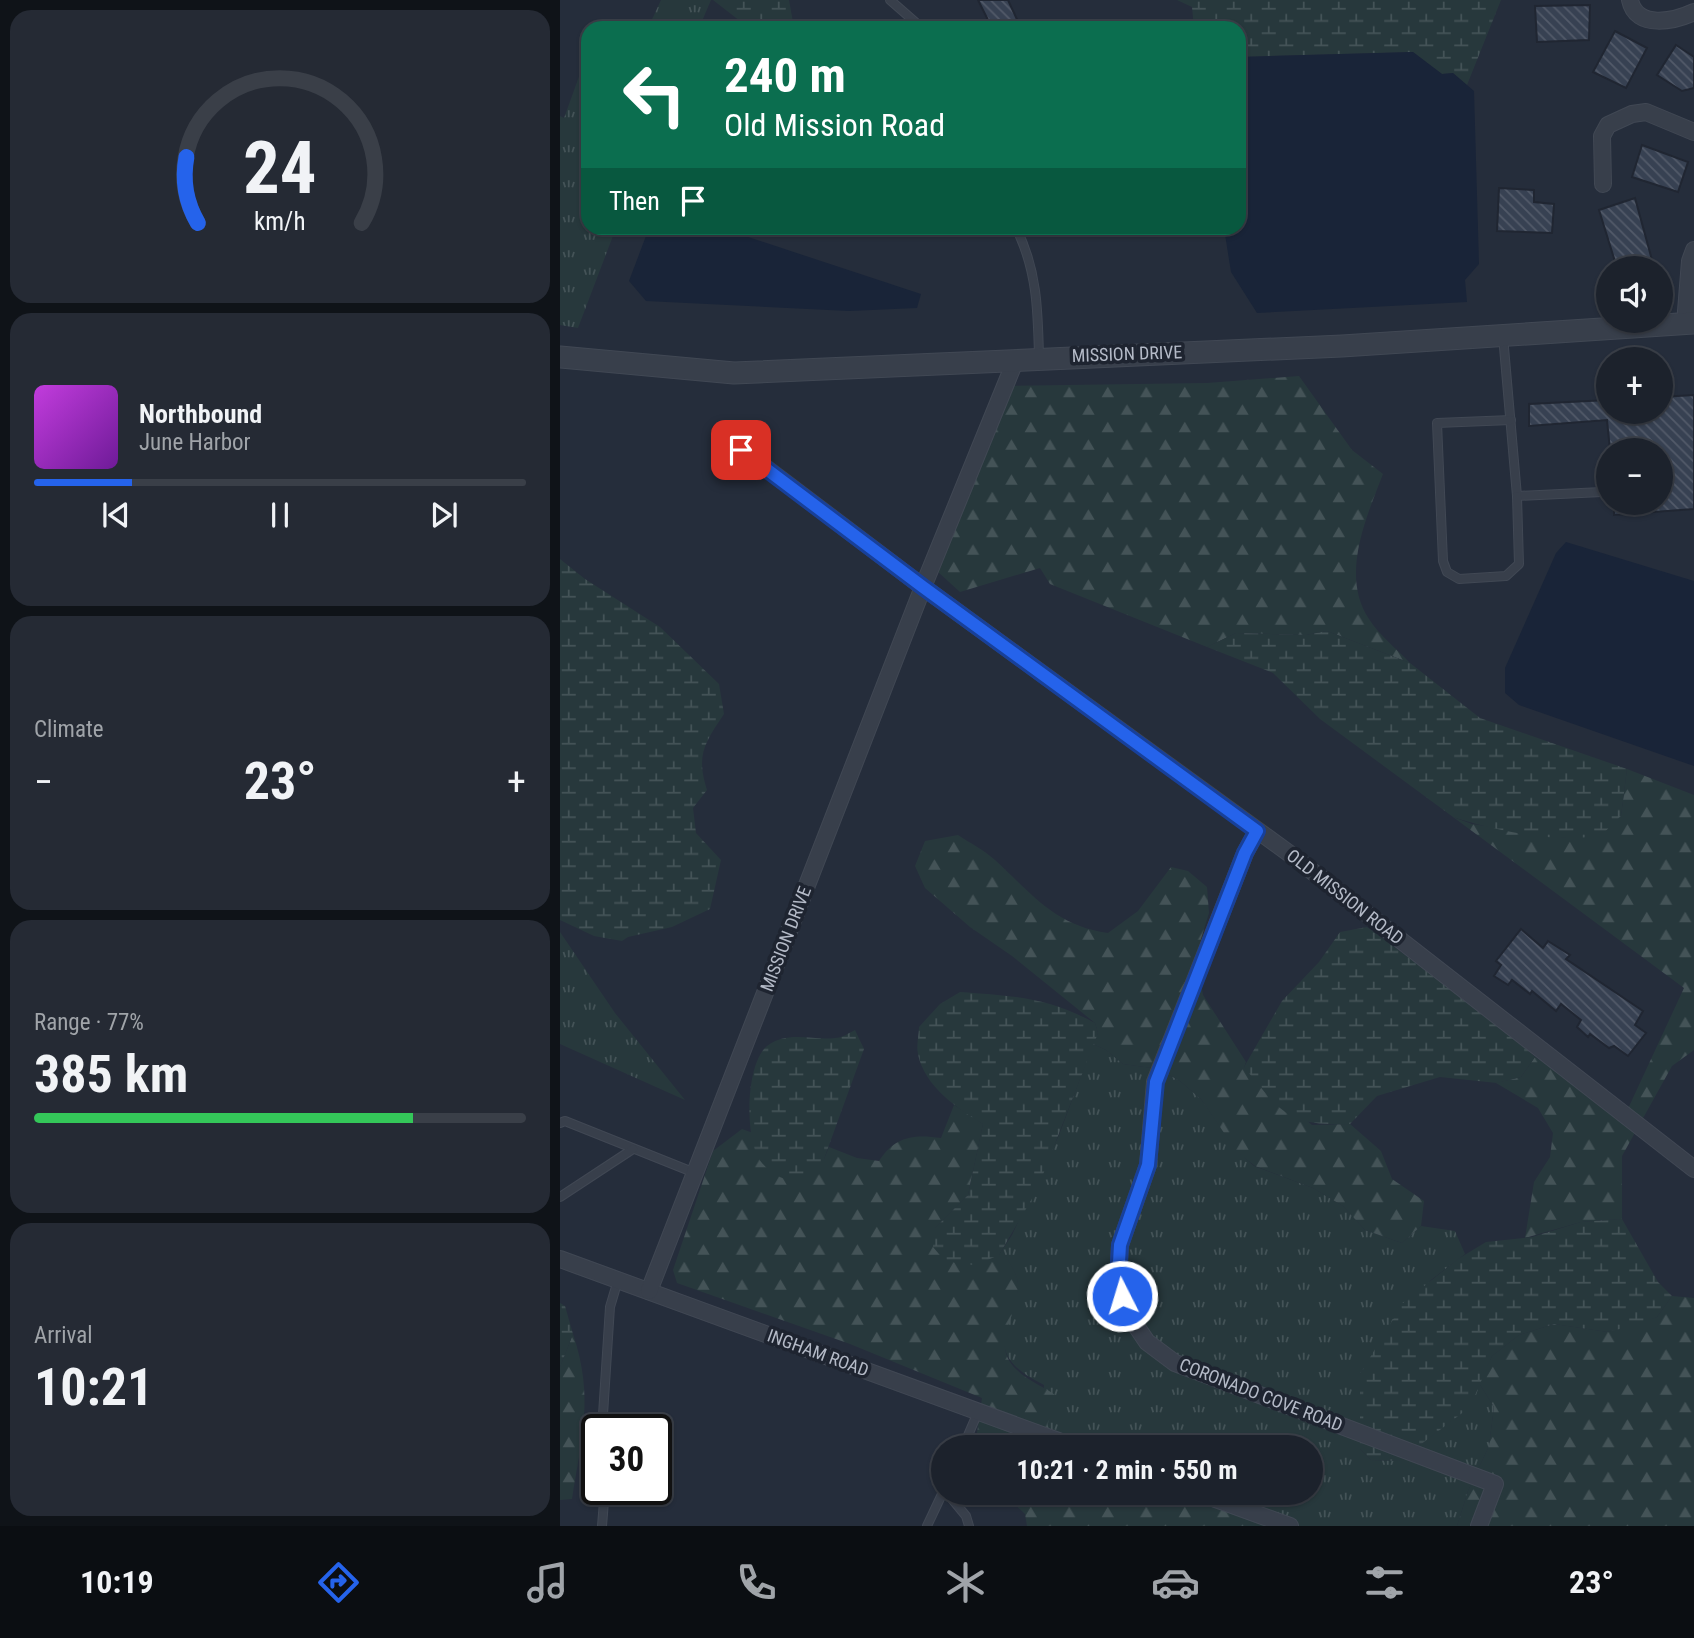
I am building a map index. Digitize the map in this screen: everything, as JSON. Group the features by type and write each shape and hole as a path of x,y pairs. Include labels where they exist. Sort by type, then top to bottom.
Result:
{"street":[{"path":"1630,0 1639,13 1661,22 1694,12"},
{"path":"1603,184 1602,136 1608,125 1632,114 1646,112 1694,132"},
{"path":"1689,324 1690,261 1694,250"},
{"name":"MISSION DRIVE","path":"561,361 734,373 1503,336 1689,324"},
{"name":"MISSION DRIVE","path":"649,1291 923,587 1016,359"},
{"name":"OLD MISSION ROAD","path":"722,431 741,450 923,587 1257,831 1694,1169"},
{"name":"CORONADO COVE ROAD","path":"1257,831 1245,853 1156,1082 1148,1165 1120,1245 1118,1280 1126,1311 1147,1342 1175,1363 1495,1484 1479,1526"},
{"name":"INGHAM ROAD","path":"560,1259 1042,1435"},
{"path":"1232,1505 1290,1526"}],"lane":[{"path":"890,0 914,21"},
{"path":"1020,235 1028,251 1035,283 1039,358"},
{"path":"1503,336 1511,420 1517,496 1519,564 1506,576 1459,579 1447,572 1443,561 1437,423 1511,420"},
{"path":"1517,496 1596,492"},
{"path":"560,1123 565,1121 695,1173"},
{"path":"560,1197 633,1149"},
{"path":"603,1414 610,1307 618,1280"},
{"path":"968,1435 978,1412"},
{"path":"602,1526 603,1505"},
{"path":"927,1526 938,1505"},
{"path":"956,1505 966,1516 969,1526"}],"green space":[{"path":"661,0 711,0 702,21 651,21"},
{"path":"713,0 789,0 793,21 740,21"},
{"path":"1177,0 1501,0 1467,85 1453,73 1442,74 1413,52 1246,57 1246,21 1193,21 1192,7"},
{"path":"581,71 581,235 613,235 578,328 560,325 560,116 564,118"},
{"path":"1299,376 1352,450 1383,474 1363,528 1356,566 1357,584 1369,619 1410,663 1327,631 1306,635 1236,633 1207,647 1050,584 1040,568 960,592 937,571 1002,386 1207,383"},
{"path":"560,559 585,579 660,627 719,684 724,714 704,750 702,768 707,790 693,808 696,833 721,860 710,909 672,927 628,937 622,941 594,936 560,920"},
{"path":"1327,631 1410,663 1480,718 1627,769 1621,816 1600,834 1568,838 1506,831 1453,817 1320,719 1273,673 1207,647 1236,633 1306,635"},
{"path":"1627,769 1694,795 1694,1050 1672,1066 1622,1156 1622,1219 1581,1222 1525,1238 1534,1182 1550,1157 1553,1133 1538,1108 1496,1083 1521,1077 1535,1057 1626,1113 1684,988 1453,817 1472,824 1566,838 1621,816"},
{"path":"958,835 991,856 1058,916 1089,929 1108,933 1138,911 1171,867 1188,871 1207,887 1209,913 1196,955 1203,995 1246,1062 1244,1067 1312,1125 1350,1124 1381,1151 1392,1179 1424,1201 1421,1226 1402,1243 1365,1230 1343,1206 1313,1188 1255,1166 1237,1152 1201,1099 1180,1081 1159,1069 1123,1064 1106,1050 1093,1044 1098,1033 1095,1023 1012,956 970,927 925,888 915,866 925,841"},
{"path":"1367,927 1508,1031 1535,1057 1521,1077 1497,1083 1440,1077 1377,1096 1350,1124 1312,1123 1288,1114 1278,1106 1244,1067 1282,1001 1319,962 1340,932"},
{"path":"560,932 615,1013 685,1100 560,1044"},
{"path":"960,992 1045,1003 1095,1023 1098,1033 1037,1190 999,1255 976,1265 944,1260 933,1247 935,1228 968,1195 983,1124 943,1095 921,1066 917,1051 919,1027 940,1004"},
{"path":"855,1030 864,1049 824,1159 809,1181 778,1176 762,1163 752,1139 751,1086 760,1055 767,1046 783,1038 838,1038"},
{"path":"1093,1044 1106,1050 1123,1064 1159,1069 1180,1081 1201,1099 1237,1151 1254,1166 1313,1188 1343,1206 1365,1230 1402,1243 1421,1226 1455,1231 1465,1254 1431,1280 1360,1374 1360,1449 1371,1460 1399,1461 1469,1407 1479,1383 1494,1407 1489,1446 1468,1491 1457,1526 1295,1526 1235,1505 1323,1505 1323,1435 1042,1435 1044,1385 1019,1369 1005,1348 1005,1327 1016,1296 1018,1281 1002,1250 1012,1235 1059,1135"},
{"path":"954,1105 983,1124 968,1195 935,1228 999,1255 1002,1250 1014,1271 1018,1280 1017,1295 1007,1328 1005,1350 1009,1360 1021,1374 1058,1397 1043,1435 977,1435 982,1398 850,1344 677,1283 673,1270 713,1151 742,1129 824,1159 829,1147 857,1158 879,1161 892,1146 906,1139 922,1136 941,1138"},
{"path":"1622,1219 1658,1282 1672,1296 1657,1317 1608,1332 1554,1324 1519,1335 1492,1356 1470,1407 1399,1461 1371,1460 1360,1449 1360,1374 1403,1303 1458,1259 1486,1242 1532,1237 1581,1222"},
{"path":"1672,1296 1694,1298 1694,1526 1457,1526 1468,1491 1489,1446 1494,1407 1479,1383 1492,1356 1519,1335 1554,1324 1608,1332 1657,1317"},
{"path":"560,1303 565,1306 573,1334 560,1367"},
{"path":"573,1334 583,1378 584,1414 581,1414 581,1442 572,1499 560,1500 560,1367"},
{"path":"1016,1505 1235,1505 1295,1526 1027,1526 1025,1514"}],"water":[{"path":"1413,52 1442,74 1453,73 1474,91 1479,264 1465,280 1467,302 1257,313 1231,272 1225,235 1246,235 1246,57"},
{"path":"646,235 742,235 921,294 917,308 849,311 646,301 629,281"},
{"path":"1566,542 1694,581 1694,766 1519,705 1505,693 1505,668 1556,553"}],"building":[{"path":"978,0 1008,0 1018,21 988,21"},
{"path":"1590,5 1589,40 1537,42 1535,6"},
{"path":"1615,31 1647,48 1626,88 1593,72"},
{"path":"1676,45 1694,57 1694,88 1682,91 1657,75"},
{"path":"1642,145 1688,162 1678,192 1632,177"},
{"path":"1499,188 1534,190 1534,202 1554,204 1552,233 1497,231"},
{"path":"1635,198 1651,256 1613,256 1599,210"},
{"path":"1694,395 1694,509 1673,511 1673,438 1609,438 1607,424 1673,424 1673,396"},
{"path":"1596,401 1596,421 1529,426 1529,404"},
{"path":"1521,929 1543,948 1548,941 1570,955 1566,959 1643,1011 1635,1025 1646,1033 1628,1056 1614,1046 1609,1048 1590,1034 1588,1037 1577,1027 1581,1020 1561,1004 1556,1011 1532,991 1530,994 1512,980 1508,985 1494,976 1501,965 1496,961"}],"route":[{"path":"741,450 923,587 1257,831 1245,853 1156,1082 1148,1165 1120,1245 1118,1280 1122,1296"}]}
